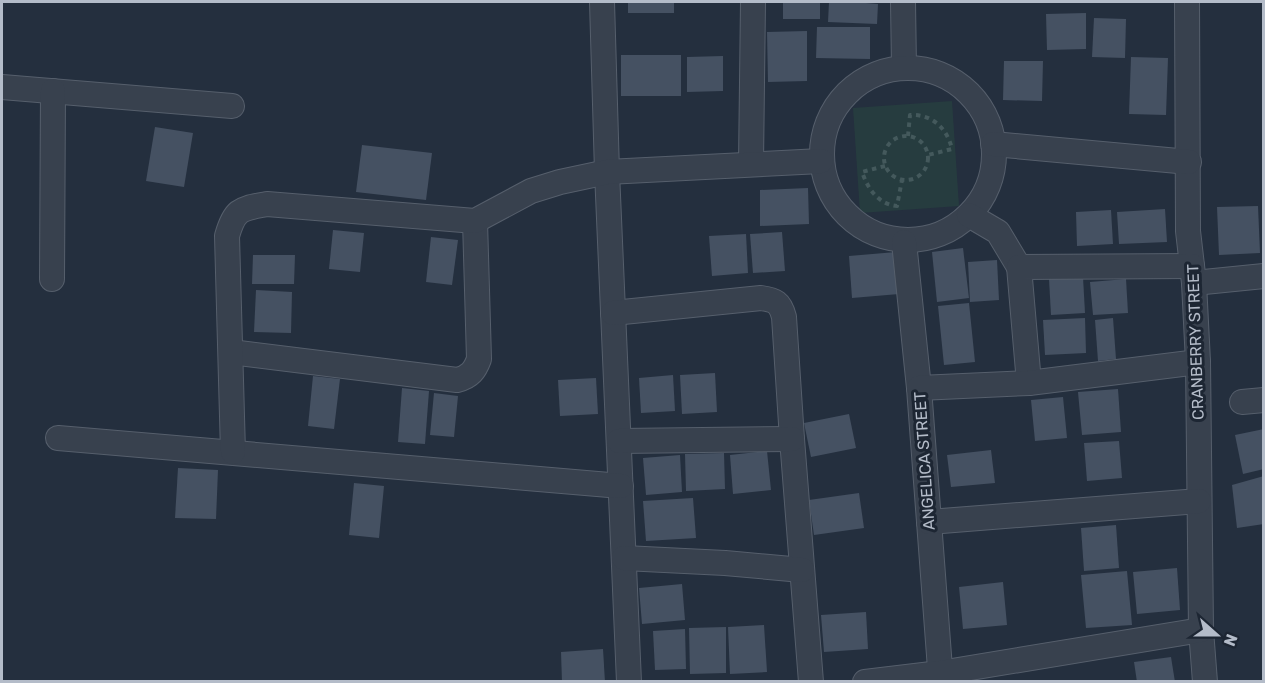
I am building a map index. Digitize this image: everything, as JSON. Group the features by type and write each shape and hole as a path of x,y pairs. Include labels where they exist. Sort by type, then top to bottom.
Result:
{"street":[{"path":"602,2 607,172 630,681"},
{"path":"751,164 753,2"},
{"path":"903,2 904,68"},
{"name":"CRANBERRY STREET","path":"1187,2 1188,231 1198,362 1201,630 1205,681"},
{"path":"904,68 930,70 953,81 973,97 987,119 993,144 992,170 984,194 969,215 948,231 924,239 904,242 873,234 852,220 835,201 824,177 821,160 826,126 838,103 856,84 879,73 904,68"},
{"path":"2,87 232,106"},
{"path":"52,279 53,91"},
{"path":"993,144 1189,162"},
{"path":"233,452 227,236 232,219 244,208 267,204 475,221 531,191 607,172 821,160"},
{"path":"969,215 998,232 1019,267 1029,383"},
{"path":"231,352 457,380 465,378 471,374 479,358 475,221"},
{"name":"ANGELICA STREET","path":"904,242 919,388 940,677"},
{"path":"1019,267 1263,276"},
{"path":"613,313 761,298 772,300 782,307 811,681"},
{"path":"919,388 1029,383 1198,362"},
{"path":"58,438 621,486"},
{"path":"619,441 792,439"},
{"path":"929,522 1199,501"},
{"path":"624,558 725,563 802,570"},
{"path":"865,681 940,677 1201,630"}],"path":[{"path":"908,136 910,115 919,114 929,117 939,124 950,141 952,149 928,155"},
{"path":"900,136 908,136 921,141 928,155 926,169 922,174 916,178 902,180 890,174 884,160 887,145 900,136"},
{"path":"885,166 862,172 870,190 876,196 884,202 897,206 902,180"}],"green space":[{"path":"952,101 959,206 860,213 853,108"}],"building":[{"path":"628,2 674,2 674,13 628,13"},
{"path":"783,2 820,2 820,19 783,19"},
{"path":"829,2 878,4 877,24 828,22"},
{"path":"1086,13 1086,49 1047,50 1046,14"},
{"path":"1094,18 1126,19 1125,58 1092,57"},
{"path":"817,27 870,27 870,59 816,58"},
{"path":"807,31 807,81 768,82 767,32"},
{"path":"621,55 681,55 681,96 621,96"},
{"path":"723,56 723,91 687,92 687,57"},
{"path":"1131,57 1168,58 1166,115 1129,114"},
{"path":"1004,61 1043,61 1042,101 1003,100"},
{"path":"155,127 193,133 184,187 146,181"},
{"path":"362,145 432,153 426,200 356,192"},
{"path":"808,188 809,224 760,226 760,190"},
{"path":"1258,206 1260,253 1219,255 1217,207"},
{"path":"1165,209 1167,242 1119,244 1117,212"},
{"path":"1111,210 1113,244 1077,246 1076,212"},
{"path":"333,230 364,233 360,272 329,269"},
{"path":"782,232 785,271 753,273 750,234"},
{"path":"746,234 748,273 712,276 709,236"},
{"path":"431,237 458,240 452,285 426,282"},
{"path":"963,248 969,298 937,302 932,252"},
{"path":"896,252 899,294 852,298 849,256"},
{"path":"253,255 295,255 294,284 252,284"},
{"path":"997,260 999,300 970,302 968,262"},
{"path":"1083,277 1085,313 1051,315 1049,279"},
{"path":"1126,279 1128,313 1093,315 1090,282"},
{"path":"256,290 292,292 291,333 254,332"},
{"path":"969,303 975,362 944,365 938,306"},
{"path":"1085,318 1086,353 1045,355 1043,320"},
{"path":"1113,318 1116,359 1098,361 1095,320"},
{"path":"715,373 717,412 682,414 680,375"},
{"path":"673,375 675,411 641,413 639,378"},
{"path":"313,376 340,379 334,429 308,426"},
{"path":"596,378 598,414 560,416 558,380"},
{"path":"402,388 429,391 425,444 398,442"},
{"path":"1118,389 1121,432 1082,435 1078,392"},
{"path":"434,393 458,396 454,437 430,435"},
{"path":"1063,397 1067,438 1035,441 1031,400"},
{"path":"849,414 856,448 811,457 804,423"},
{"path":"1264,429 1264,469 1243,474 1235,435"},
{"path":"1119,441 1122,478 1087,481 1084,443"},
{"path":"991,450 995,483 951,487 947,455"},
{"path":"767,451 771,490 733,494 730,455"},
{"path":"724,453 725,489 686,491 685,454"},
{"path":"680,455 682,492 646,495 643,458"},
{"path":"178,468 218,470 216,519 175,518"},
{"path":"1264,476 1264,524 1237,528 1232,485"},
{"path":"354,483 384,486 379,538 349,535"},
{"path":"859,493 864,528 814,535 809,500"},
{"path":"693,498 696,538 646,541 643,501"},
{"path":"1116,525 1119,568 1084,571 1081,528"},
{"path":"1177,568 1180,610 1137,614 1133,572"},
{"path":"1127,571 1132,625 1086,628 1081,575"},
{"path":"1003,582 1007,625 963,629 959,587"},
{"path":"682,584 685,620 642,624 639,588"},
{"path":"866,612 868,649 824,652 821,615"},
{"path":"764,625 767,672 730,674 728,627"},
{"path":"726,627 726,673 690,674 689,628"},
{"path":"685,629 686,669 655,670 653,631"},
{"path":"603,649 605,682 562,682 561,652"},
{"path":"1171,657 1175,682 1137,682 1134,662"}]}
